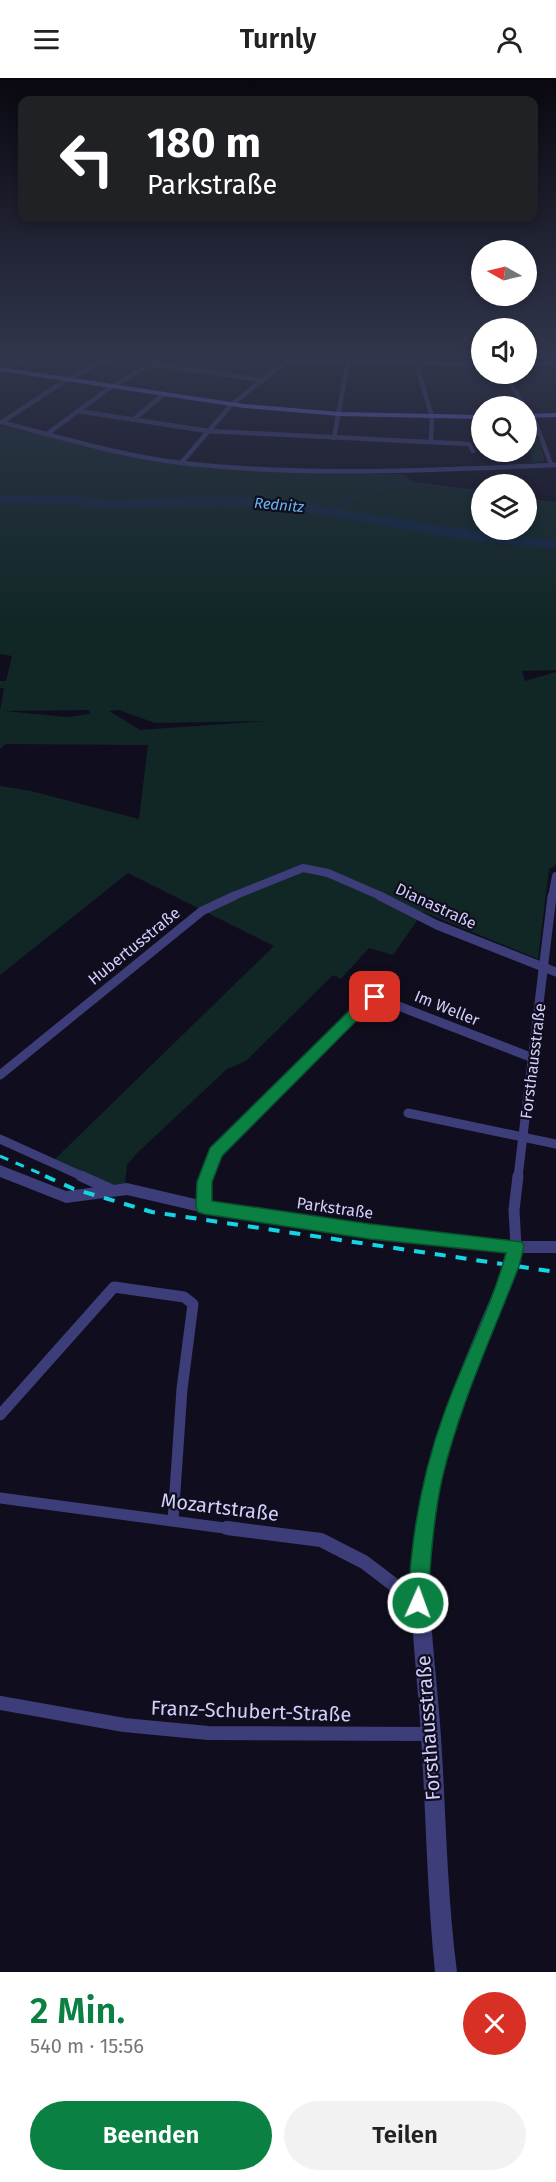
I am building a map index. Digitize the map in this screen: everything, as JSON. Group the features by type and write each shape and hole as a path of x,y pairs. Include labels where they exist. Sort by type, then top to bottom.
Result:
{"street":[{"path":"95,444 181,463 368,473 553,464 548,444"},
{"path":"181,463 197,444"},
{"name":"Dianastraße","path":"303,868 328,873 361,886 436,926 556,972"},
{"name":"Hubertusstraße","path":"0,1075 202,911 263,882 303,868"},
{"name":"Forsthausstraße","path":"446,1972 439,1918 431,1734 418,1603 420,1548 433,1478 454,1412 511,1266 516,1247 514,1210 545,969 553,881 556,876"},
{"name":"Im Weller","path":"204,1207 205,1182 216,1152 365,1003 375,997 533,1058"},
{"name":"Forsthausstraße","path":"408,1113 523,1139"},
{"name":"Parkstraße","path":"0,1139 112,1190"},
{"path":"523,1139 556,1144"},
{"name":"Parkstraße","path":"0,1171 66,1197 127,1189 204,1207 370,1232 516,1247 556,1247"},
{"path":"0,1415 114,1287 184,1297 193,1304 193,1317 182,1389 173,1520"},
{"name":"Mozartstraße","path":"0,1497 10,1501 321,1540 364,1562 418,1603"},
{"name":"Franz-Schubert-Straße","path":"0,1703 124,1725 208,1733 431,1734"}],"green space":[{"path":"0,444 91,444 204,467 334,474 403,474 414,483 471,489 471,540 537,540 537,499 556,502 556,670 522,671 525,681 556,672 556,865 549,869 538,959 423,912 393,955 369,948 341,979 333,975 246,1061 227,1069 137,1153 127,1165 125,1184 105,1184 55,1159 274,946 128,873 0,975 0,786 31,791 139,819 148,745 6,744 0,749 0,711 4,688 0,688 0,681 6,681 12,656 0,654","holes":["89,710 90,714 67,717 4,711","119,710 155,723 268,721 140,730 109,711"]},
{"path":"537,444 540,444 545,461 537,462"}],"water":[{"name":"Rednitz","path":"0,496 76,496 109,501 218,496 283,500 471,530 471,540 537,539 556,541 556,549 468,540 299,511 229,505 98,508 75,504 0,503"}],"waterway":[{"path":"354,498 384,487 412,482"},
{"path":"419,483 471,491"},
{"path":"328,507 358,496"}],"railway":[{"path":"0,1156 48,1177"},
{"path":"45,1176 74,1189 152,1212 556,1272"}],"route":[{"path":"375,997 365,1003 216,1152 209,1165 205,1182 204,1207 370,1232 486,1242 516,1247 511,1266 454,1412 433,1478 420,1548 418,1603"}]}
